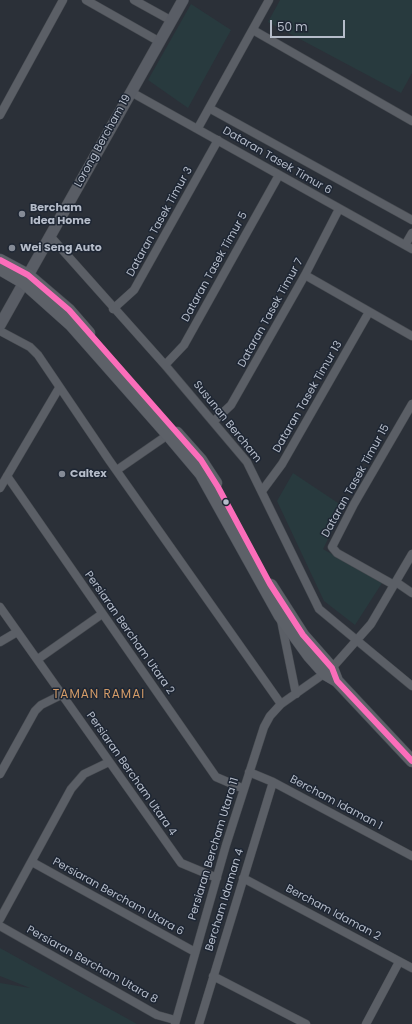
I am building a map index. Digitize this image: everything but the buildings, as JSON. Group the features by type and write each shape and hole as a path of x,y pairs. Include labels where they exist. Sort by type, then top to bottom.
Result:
{"main road":[{"path":"0,260 26,279 207,468 270,584 328,671"},
{"path":"0,269 26,279"},
{"path":"172,432 201,474 280,616 337,681 412,761"}],"street":[{"path":"0,115 63,0"},
{"path":"86,0 160,42"},
{"path":"134,0 172,21"},
{"name":"Lorong Bercham 19","path":"0,325 183,0"},
{"path":"198,128 269,0"},
{"path":"253,30 412,121"},
{"name":"Dataran Tasek Timur 6","path":"131,92 409,247"},
{"name":"Dataran Tasek Timur 6","path":"209,108 412,220"},
{"name":"Dataran Tasek Timur 3","path":"113,309 134,290 218,140"},
{"name":"Dataran Tasek Timur 5","path":"165,365 184,345 279,175"},
{"name":"Dataran Tasek Timur 7","path":"214,422 231,405 305,275 339,209"},
{"path":"409,247 412,233"},
{"name":"Susunan Bercham","path":"50,236 113,309 165,365 247,462 319,609 412,686"},
{"path":"305,275 412,336"},
{"name":"Dataran Tasek Timur 13","path":"262,491 282,464 369,312"},
{"path":"0,331 30,347 38,355 59,388 282,704"},
{"path":"0,488 59,388"},
{"name":"Dataran Tasek Timur 15","path":"395,583 336,553 332,547 354,504 412,404"},
{"path":"117,470 172,432"},
{"name":"Persiaran Bercham Utara 2","path":"7,476 216,776 244,789"},
{"name":"Persiaran Bercham Utara 11","path":"175,1022 217,878 264,727 270,716 282,704 328,671 357,640 380,611 412,554"},
{"path":"395,583 412,593"},
{"name":"Persiaran Bercham Utara 4","path":"0,607 38,659 60,694 108,762 181,863 217,878"},
{"path":"38,659 102,614"},
{"path":"280,616 296,694"},
{"path":"0,642 17,632"},
{"path":"0,774 35,711 41,705 60,694"},
{"path":"0,919 71,789 84,774 108,762"},
{"name":"Bercham Idaman 1","path":"249,772 272,782 412,856"},
{"name":"Bercham Idaman 4","path":"199,1024 272,782"},
{"name":"Persiaran Bercham Utara 6","path":"32,862 195,952"},
{"name":"Bercham Idaman 2","path":"243,878 412,968"},
{"name":"Persiaran Bercham Utara 8","path":"0,926 157,1015 175,1022"},
{"path":"366,1024 399,962"},
{"path":"213,976 306,1024"}],"shaded area":[{"path":"280,0 412,0 412,73 401,93 268,22"},
{"path":"191,4 231,30 188,108 148,80"},
{"path":"293,473 344,507 323,549 382,583 355,625 324,601 277,501"},
{"path":"0,948 137,1024 0,1024 0,983 30,988 0,976"}],"transit line":[{"path":"0,260 28,275 69,310 201,460 218,487 270,584 303,635 332,668 337,681 412,761"}],"place":[{"name":"Bercham Idea Home","path":"22,214"},
{"name":"Wei Seng Auto","path":"12,248"},
{"name":"Caltex","path":"62,474"}],"district":[{"name":"TAMAN RAMAI","path":"99,695"}]}
